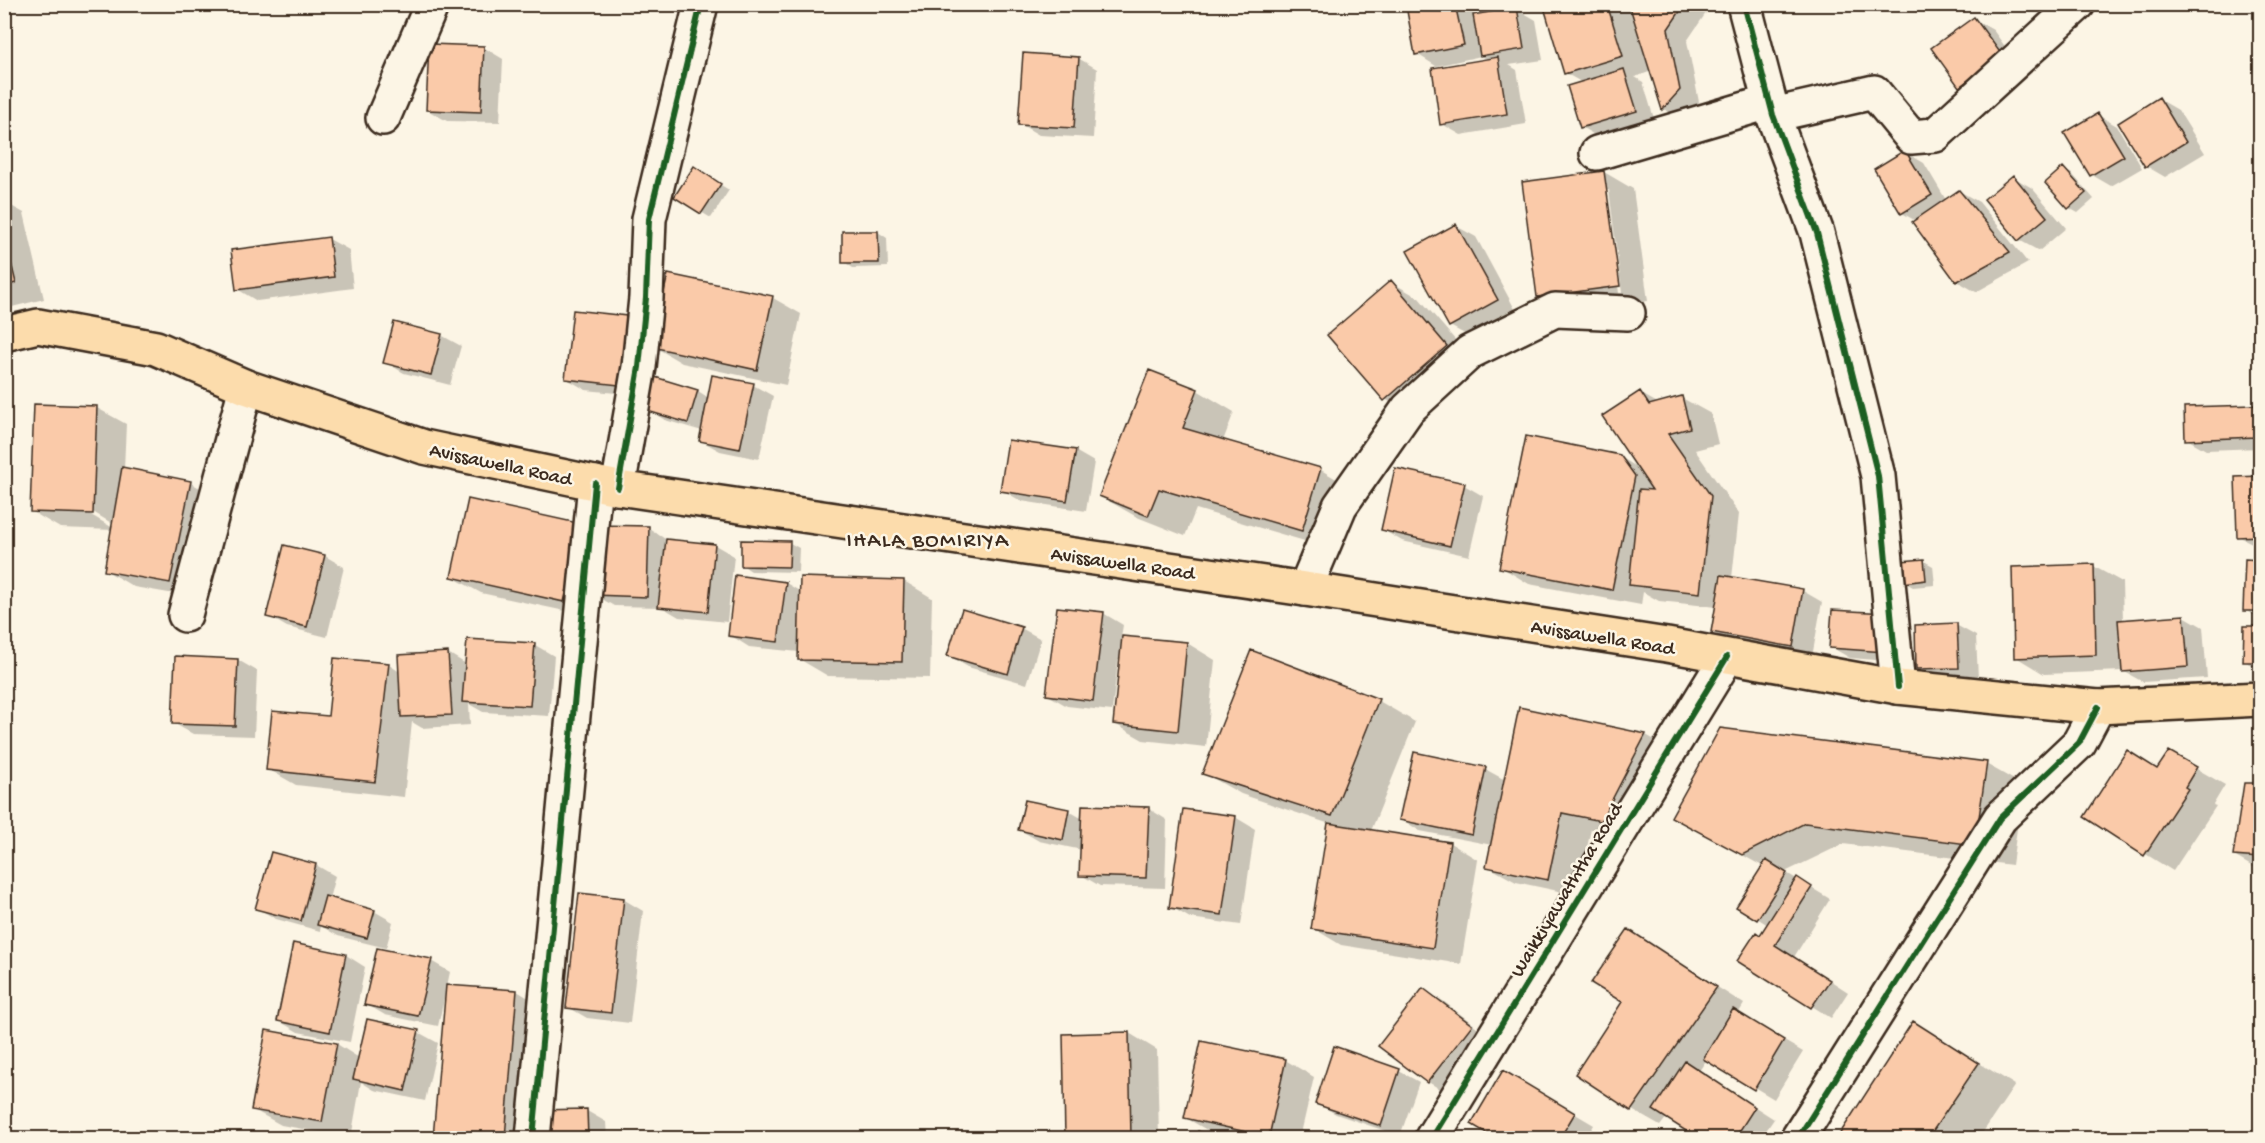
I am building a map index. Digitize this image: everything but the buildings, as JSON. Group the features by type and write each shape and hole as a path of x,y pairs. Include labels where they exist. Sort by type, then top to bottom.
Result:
{"main road":[{"name":"Avissawella Road","path":"4,334 38,326 156,348 246,387 424,447 606,486 1305,589 1655,644 1898,687 2098,707 2260,699"}],"street":[{"path":"383,118 432,4"},
{"path":"533,1138 606,486 639,367 646,298 649,219 701,4"},
{"path":"1744,4 1771,109 1817,233 1878,476 1898,687"},
{"path":"1597,153 1771,109 1874,92 1911,137 1935,135 2078,4"},
{"path":"1305,589 1340,506 1408,409 1470,352 1555,310 1628,313"},
{"path":"185,615 246,387"},
{"name":"Waikkiyawaththa Road","path":"1432,1138 1727,657"},
{"path":"1798,1138 2000,818 2079,743 2098,707"}],"cycle path":[{"path":"618,488 639,367 646,298 649,219 701,4"},
{"path":"1744,4 1773,115 1817,233 1878,476 1898,687"},
{"path":"533,1138 595,483"},
{"path":"1432,1138 1727,657"},
{"path":"1798,1138 2000,818 2079,743 2098,707"}],"district":[{"name":"IHALA BOMIRIYA","path":"928,538"}]}
